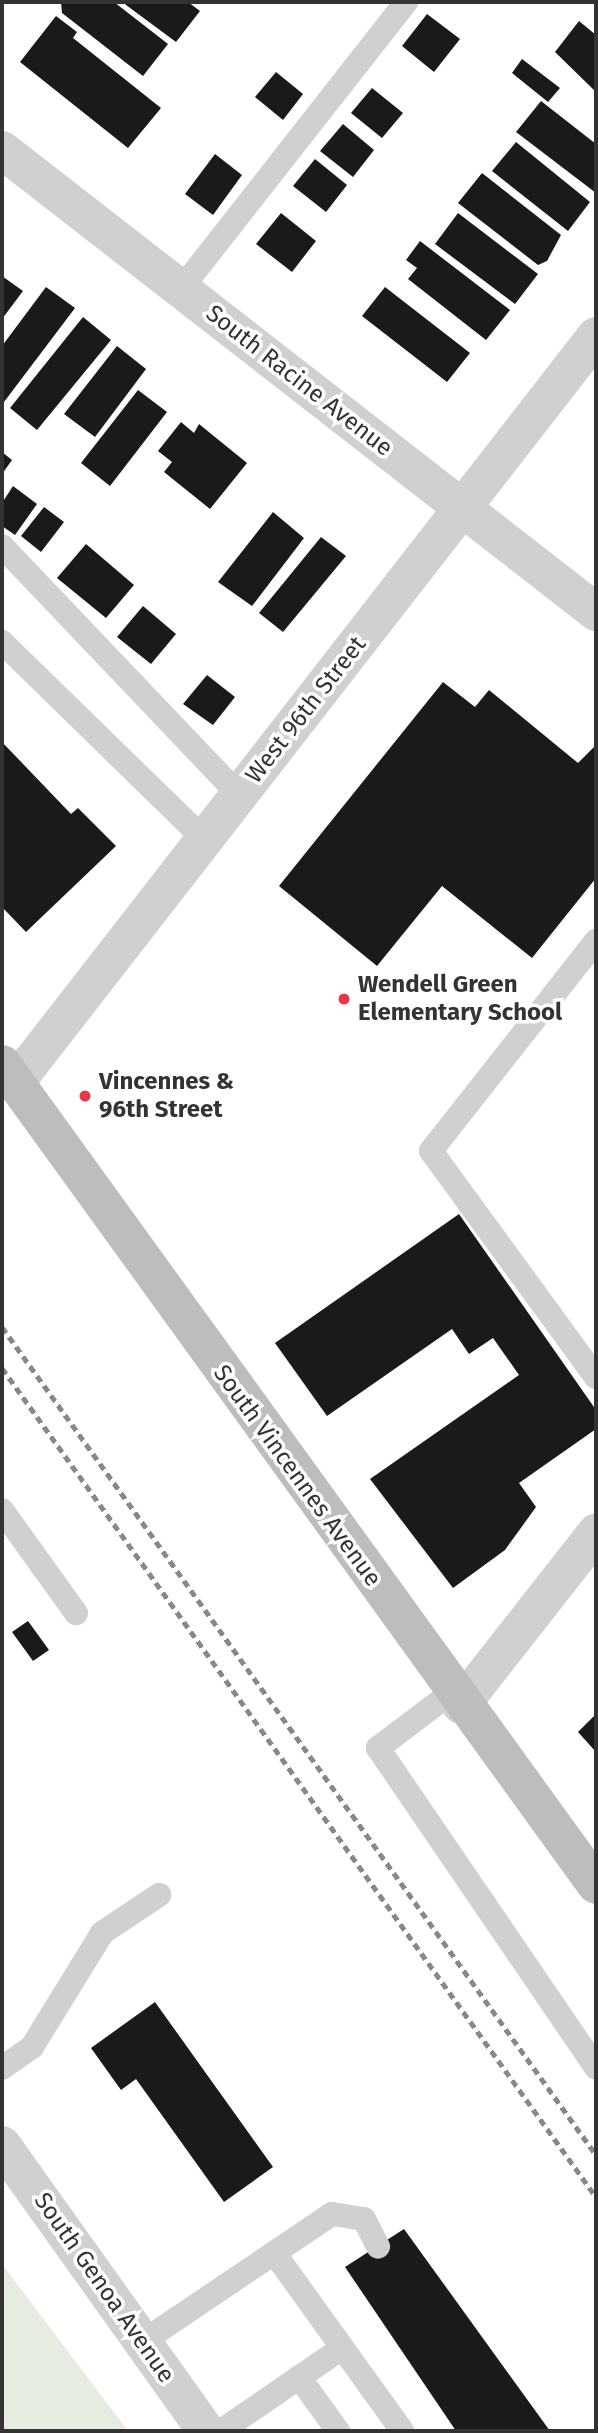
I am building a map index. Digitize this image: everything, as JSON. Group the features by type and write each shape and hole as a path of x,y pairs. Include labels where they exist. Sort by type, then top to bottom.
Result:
{"main road":[{"name":"South Vincennes Avenue","path":"8,1073 456,1699 593,1875"}],"street":[{"name":"South Racine Avenue","path":"2,150 596,612"},
{"name":"West 96th Street","path":"8,1073 204,839 596,336"},
{"path":"456,1699 596,1533"},
{"name":"South Genoa Avenue","path":"2,2145 206,2431"}],"lane":[{"path":"181,289 406,2"},
{"path":"2,546 239,795"},
{"path":"2,642 204,839"},
{"path":"596,941 431,1151 596,1377"},
{"path":"2,1510 76,1613"},
{"path":"456,1699 378,1748 596,2068"},
{"path":"2,2068 32,2047 102,1933 159,1895"},
{"path":"142,2342 332,2214 364,2220 378,2247"},
{"path":"275,2254 402,2431"},
{"path":"221,2431 342,2348"},
{"path":"299,2377 338,2431"}],"shaded area":[{"path":"2,2264 128,2431 2,2431"}],"building":[{"path":"61,2 114,2 168,44 143,76 62,13"},
{"path":"122,2 188,2 200,11 176,42"},
{"path":"427,14 460,39 434,72 402,46"},
{"path":"56,16 77,32 73,38 161,108 128,148 20,62"},
{"path":"579,21 596,35 596,92 555,52"},
{"path":"522,59 560,88 548,102 512,73"},
{"path":"276,72 303,94 283,120 255,97"},
{"path":"372,88 403,113 382,138 351,113"},
{"path":"541,101 596,144 596,193 516,132"},
{"path":"343,124 374,150 353,177 320,151"},
{"path":"516,142 590,202 568,231 492,171"},
{"path":"215,154 242,175 213,215 185,194"},
{"path":"315,159 347,185 326,212 293,186"},
{"path":"482,173 561,235 547,261 538,265 458,203"},
{"path":"281,213 316,241 292,272 256,244"},
{"path":"458,213 538,274 515,304 435,244"},
{"path":"420,241 510,310 486,340 408,279 417,268 406,260"},
{"path":"2,276 23,291 2,319"},
{"path":"46,287 75,308 4,402 2,346"},
{"path":"385,287 470,353 447,382 362,316"},
{"path":"83,317 111,340 37,430 10,408"},
{"path":"117,346 146,369 95,437 64,414"},
{"path":"138,390 167,412 110,486 81,463"},
{"path":"181,422 194,433 199,424 247,463 210,509 164,472 172,462 158,451"},
{"path":"2,452 12,460 2,474"},
{"path":"13,486 37,504 15,535 2,526 2,503"},
{"path":"44,507 64,522 41,552 21,536"},
{"path":"273,512 304,538 252,606 218,582"},
{"path":"321,537 346,556 283,632 259,613"},
{"path":"86,544 134,585 106,618 57,578"},
{"path":"143,606 176,634 151,664 117,637"},
{"path":"207,675 235,697 213,725 183,704"},
{"path":"443,682 475,707 489,690 578,763 596,745 596,878 532,958 442,886 377,966 279,886"},
{"path":"2,742 71,814 78,808 116,846 26,932 2,907"},
{"path":"459,1214 596,1410 596,1429 519,1483 536,1507 505,1550 453,1588 370,1479 519,1375 493,1338 469,1354 452,1329 327,1416 275,1343"},
{"path":"28,1621 49,1650 33,1661 12,1632"},
{"path":"596,1714 596,1752 578,1732"},
{"path":"155,2002 273,2167 224,2202 136,2079 121,2090 91,2048"},
{"path":"404,2229 550,2431 456,2431 345,2267"}],"railway":[{"path":"2,1327 596,2155"},
{"path":"2,1368 596,2197"}],"place":[{"name":"Wendell Green Elementary School","path":"344,999"},
{"name":"Vincennes & 96th Street","path":"85,1096"}]}
